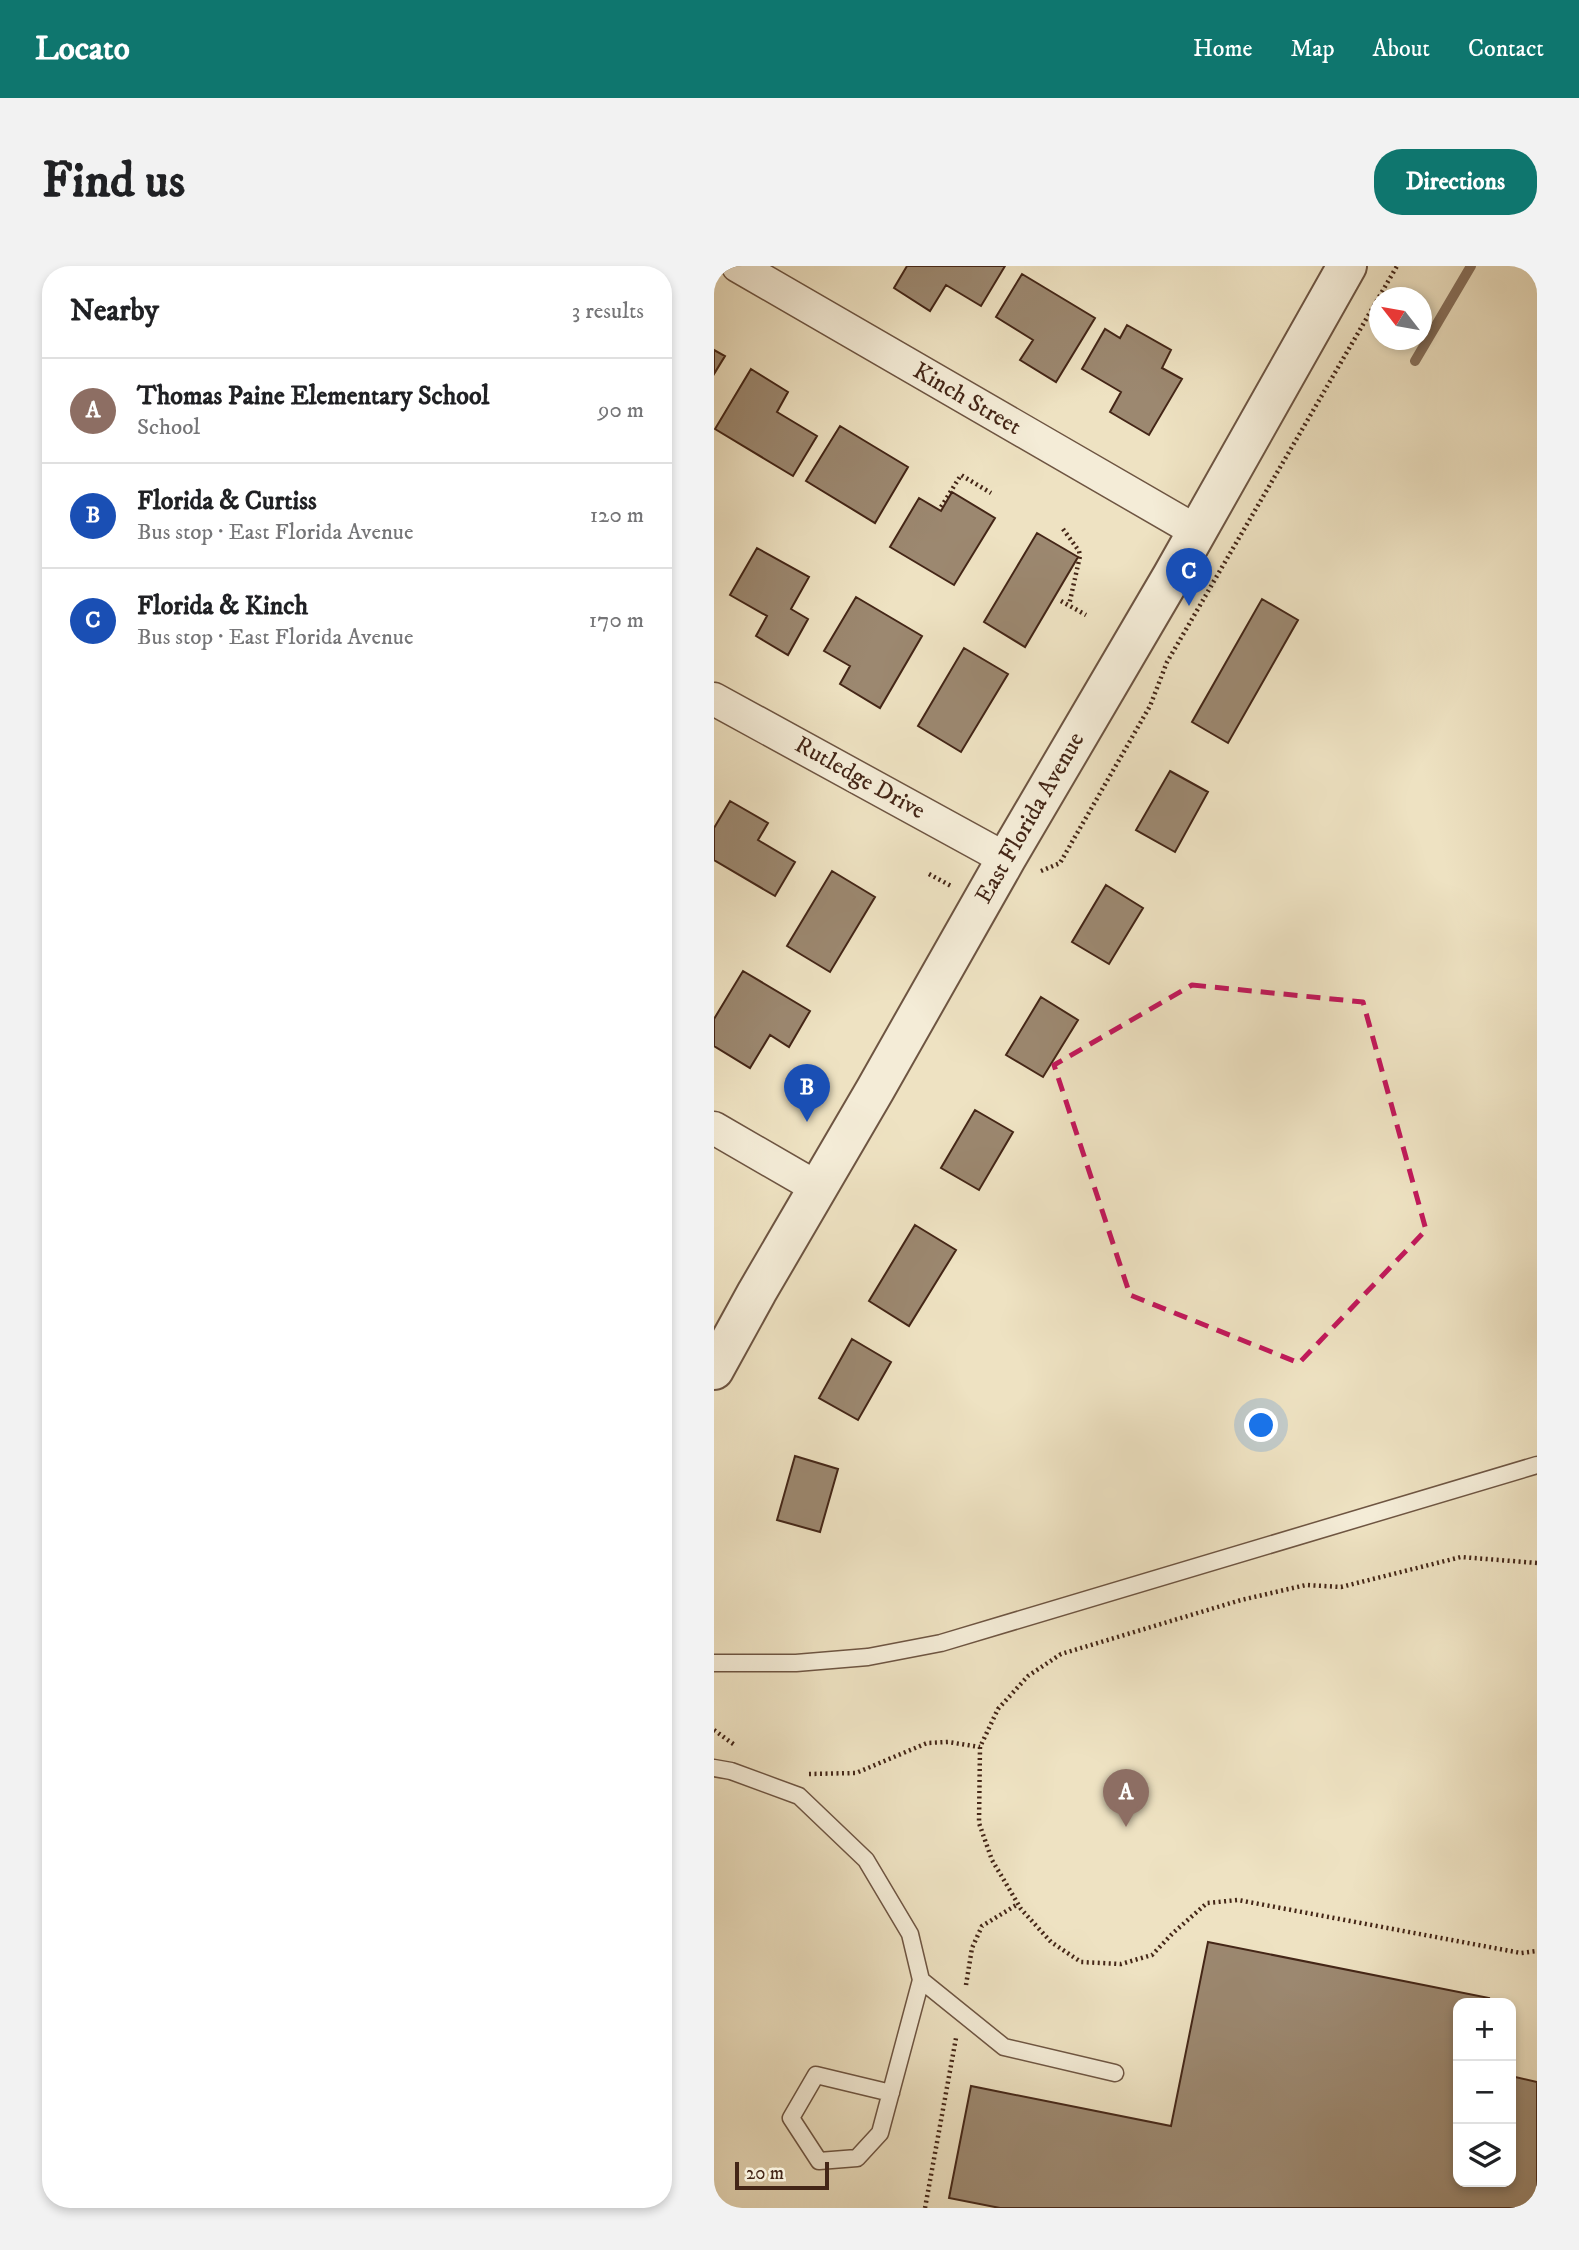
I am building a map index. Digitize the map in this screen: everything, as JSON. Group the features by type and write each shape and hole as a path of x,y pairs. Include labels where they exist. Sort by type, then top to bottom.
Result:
{"street":[{"name":"Kinch Street","path":"738,266 1196,531"},
{"name":"East Florida Avenue","path":"714,1370 1347,266"},
{"name":"Rutledge Drive","path":"714,699 1006,859"},
{"path":"714,1128 817,1187"}],"lane":[{"path":"714,1663 796,1663 869,1657 941,1643 1537,1465"},
{"path":"714,1768 731,1771 799,1796 866,1860 910,1934 921,1980 891,2093 880,2133 858,2158 819,2161 791,2118 816,2075 891,2093"},
{"path":"921,1980 1003,2047 1115,2073"}],"path":[{"path":"1060,863 1150,706 1167,662 1397,266"},
{"path":"941,507 961,475 991,494"},
{"path":"1063,529 1080,556 1069,605"},
{"path":"1061,601 1086,615"},
{"path":"1537,1563 1461,1557 1341,1587 1306,1586 1241,1600 1061,1654 1028,1676 998,1709 980,1747 979,1823 992,1860 1018,1904 1051,1942 1081,1962 1121,1964 1152,1955 1208,1903 1238,1900 1521,1953 1537,1951"},
{"path":"714,1730 732,1744 744,1749"},
{"path":"807,1774 856,1773 927,1743 948,1742 980,1747"},
{"path":"925,2208 972,1948 982,1926 1018,1904"}],"highlighted area":[{"path":"1192,985 1363,1002 1426,1230 1299,1363 1130,1295 1054,1065"}],"building":[{"path":"907,266 1005,266 981,306 946,285 930,311 894,288"},
{"path":"1022,274 1095,318 1056,382 1020,360 1033,340 996,317"},
{"path":"1127,325 1171,350 1162,368 1182,379 1149,435 1110,412 1121,392 1082,369 1105,329 1120,338"},
{"path":"714,350 725,356 714,374"},
{"path":"751,369 788,392 777,412 817,436 793,476 715,429"},
{"path":"840,426 908,467 875,523 806,481"},
{"path":"952,492 995,518 954,585 890,547 919,498 941,511"},
{"path":"1037,533 1078,557 1025,647 984,622"},
{"path":"757,548 809,577 791,609 808,619 788,655 756,636 767,616 730,595"},
{"path":"856,597 922,636 880,708 840,684 850,666 824,651"},
{"path":"1262,599 1298,620 1228,743 1192,722"},
{"path":"964,648 1008,674 961,752 918,726"},
{"path":"1170,771 1208,792 1175,852 1136,830"},
{"path":"730,801 768,823 758,840 795,862 775,896 714,860 714,828"},
{"path":"832,871 875,897 830,972 787,946"},
{"path":"1106,885 1143,908 1109,964 1072,942"},
{"path":"743,971 810,1011 789,1047 770,1035 750,1068 714,1046 714,1019"},
{"path":"1041,997 1078,1020 1043,1077 1006,1055"},
{"path":"975,1110 1013,1132 979,1190 941,1168"},
{"path":"915,1225 956,1250 909,1326 869,1301"},
{"path":"852,1339 891,1362 858,1420 819,1398"},
{"path":"795,1456 838,1469 820,1532 777,1520"},
{"path":"1208,1942 1489,1998 1453,1998 1453,2187 1516,2187 1516,2077 1537,2082 1537,2208 1000,2208 949,2198 971,2086 1171,2126"}],"waterway":[{"path":"1415,361 1471,266"}],"place":[{"name":"Florida & Kinch","path":"1189,606"},
{"name":"Florida & Curtiss","path":"807,1122"},
{"name":"Thomas Paine Elementary School","path":"1126,1827"}]}
